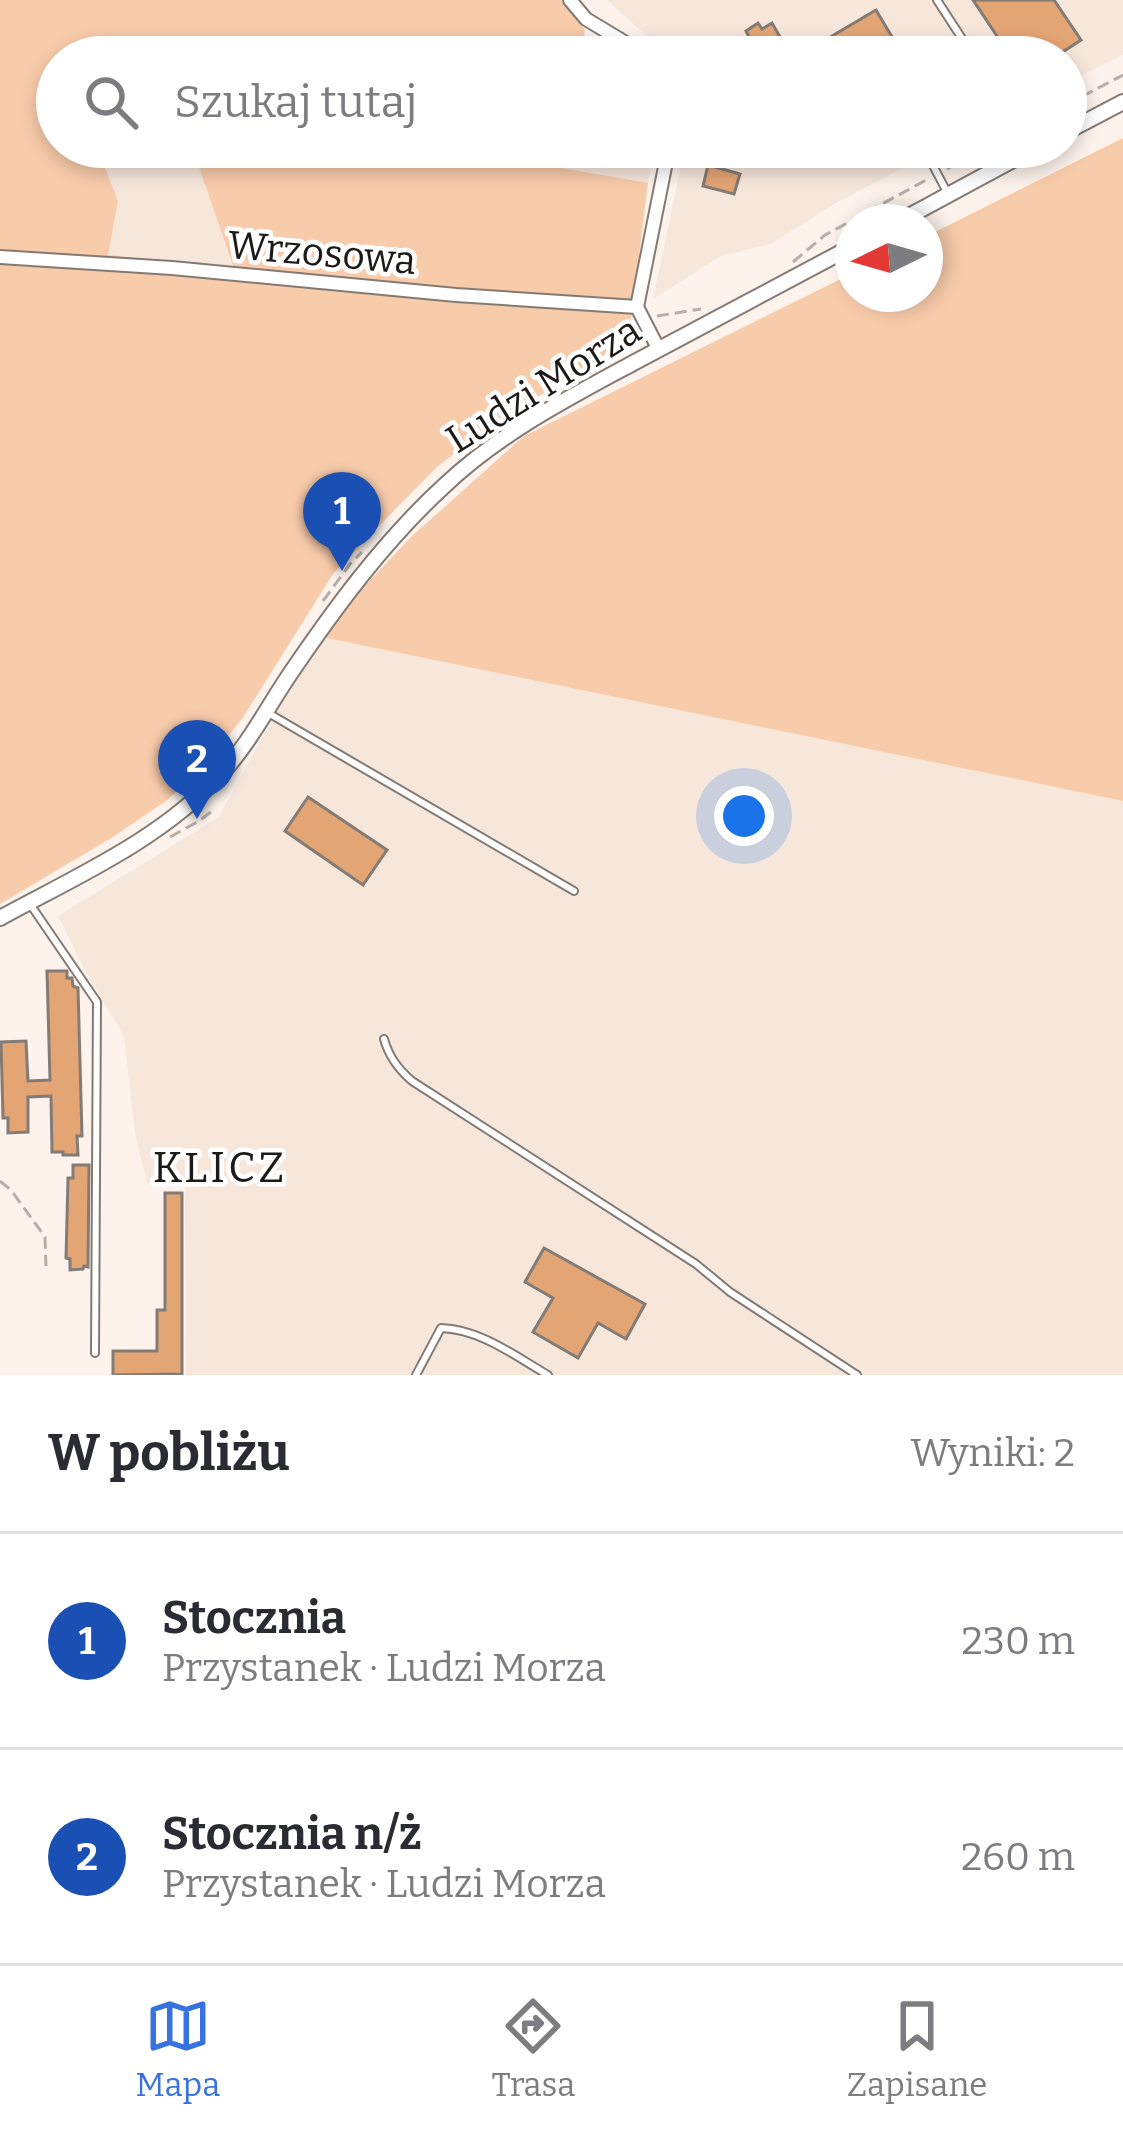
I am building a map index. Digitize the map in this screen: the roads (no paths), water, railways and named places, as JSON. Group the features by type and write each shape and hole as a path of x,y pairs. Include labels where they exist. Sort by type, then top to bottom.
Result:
{"street":[{"path":"570,0 586,20 613,36"},
{"path":"1087,120 1123,102"},
{"path":"659,350 638,307 665,168"},
{"path":"932,204 997,168"},
{"name":"Ludzi Morza","path":"0,918 115,856 176,816 224,771 354,586 448,481 553,407 835,256"},
{"name":"Wrzosowa","path":"0,257 638,307"}],"lane":[{"path":"937,0 960,36"},
{"path":"935,168 949,195"},
{"path":"267,712 574,892"},
{"path":"29,902 97,1002 95,1353"},
{"path":"383,1039 388,1054 412,1081 857,1375"},
{"path":"416,1375 442,1328 457,1328 548,1375"}],"place":[{"name":"Stocznia","path":"342,571"},
{"name":"Stocznia n/ż","path":"197,819"}],"district":[{"name":"KLICZ","path":"220,1167"}]}
